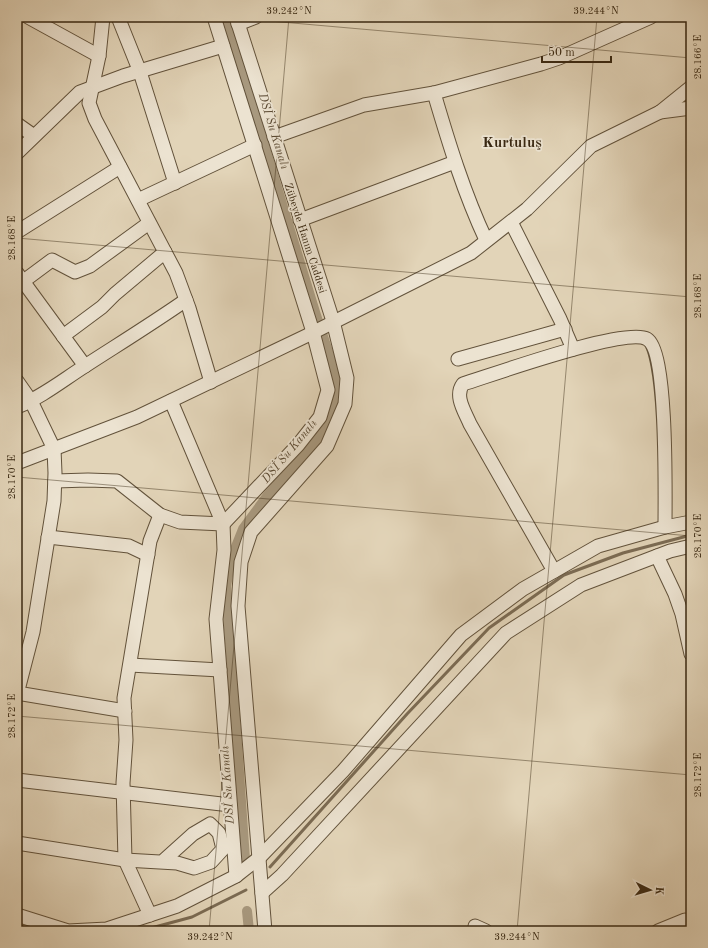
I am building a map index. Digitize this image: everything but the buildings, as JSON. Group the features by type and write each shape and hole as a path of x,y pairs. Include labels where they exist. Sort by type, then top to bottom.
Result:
{"street":[{"path":"28,17 99,56"},
{"path":"103,17 99,56 89,102 95,119 176,272 211,382"},
{"path":"118,17 140,72 175,183"},
{"path":"55,481 117,481 160,515 180,522 223,524 298,445 320,417 328,390 313,332 214,17"},
{"path":"237,20 256,17"},
{"path":"274,137 364,105 434,94 547,62 651,17"},
{"name":"Zübeyde Hanım Caddesi","path":"237,20 333,321 347,378 345,404 327,446 251,532 241,562 238,606 264,931"},
{"path":"17,153 80,92 222,46"},
{"path":"17,463 137,417 313,332 471,252 527,210 591,146 660,112 691,87"},
{"path":"434,94 454,162 486,240"},
{"path":"660,112 691,108"},
{"path":"17,124 34,136"},
{"path":"138,200 255,145"},
{"path":"300,220 454,162"},
{"path":"17,232 120,167"},
{"path":"85,366 19,280 52,260 75,272 90,266 150,222"},
{"path":"511,222 573,349"},
{"path":"63,336 102,307 115,294 165,252"},
{"path":"17,407 31,402 186,300"},
{"path":"458,359 564,329"},
{"path":"554,571 470,424 460,398 459,390 463,384 573,349 631,338 642,338 647,340 653,346 658,370 664,423 665,527"},
{"path":"17,381 31,402 54,449 55,481 54,501 33,632 19,677 17,694 125,711"},
{"path":"171,401 223,524 224,550 216,619 236,876"},
{"path":"150,915 125,860 123,792 126,740 124,698 150,541 160,515"},
{"path":"17,915 68,930 107,929 177,906 236,876 259,858 343,771 461,635 523,589 598,546 665,527 691,522"},
{"path":"48,537 129,546 148,555"},
{"path":"262,893 282,875 506,633 581,585 657,556 691,546"},
{"path":"657,556 675,594 682,614 691,654"},
{"path":"130,665 220,670"},
{"path":"17,780 230,805"},
{"path":"17,843 125,860 163,861"},
{"path":"658,931 684,920"}],"waterway":[{"name":"DSİ Su Kanalı","path":"225,17 315,312 337,379 338,397 328,427 268,495 243,529 231,559 226,586 245,859"},
{"path":"270,867 407,714 489,628 564,575 623,553 691,535"},
{"path":"140,931 192,917 246,890"},
{"name":"DSİ Su Kanalı","path":"247,911 249,931"},
{"path":"17,925 36,931"}],"district":[{"name":"Kurtuluş","path":"512,142"}]}
